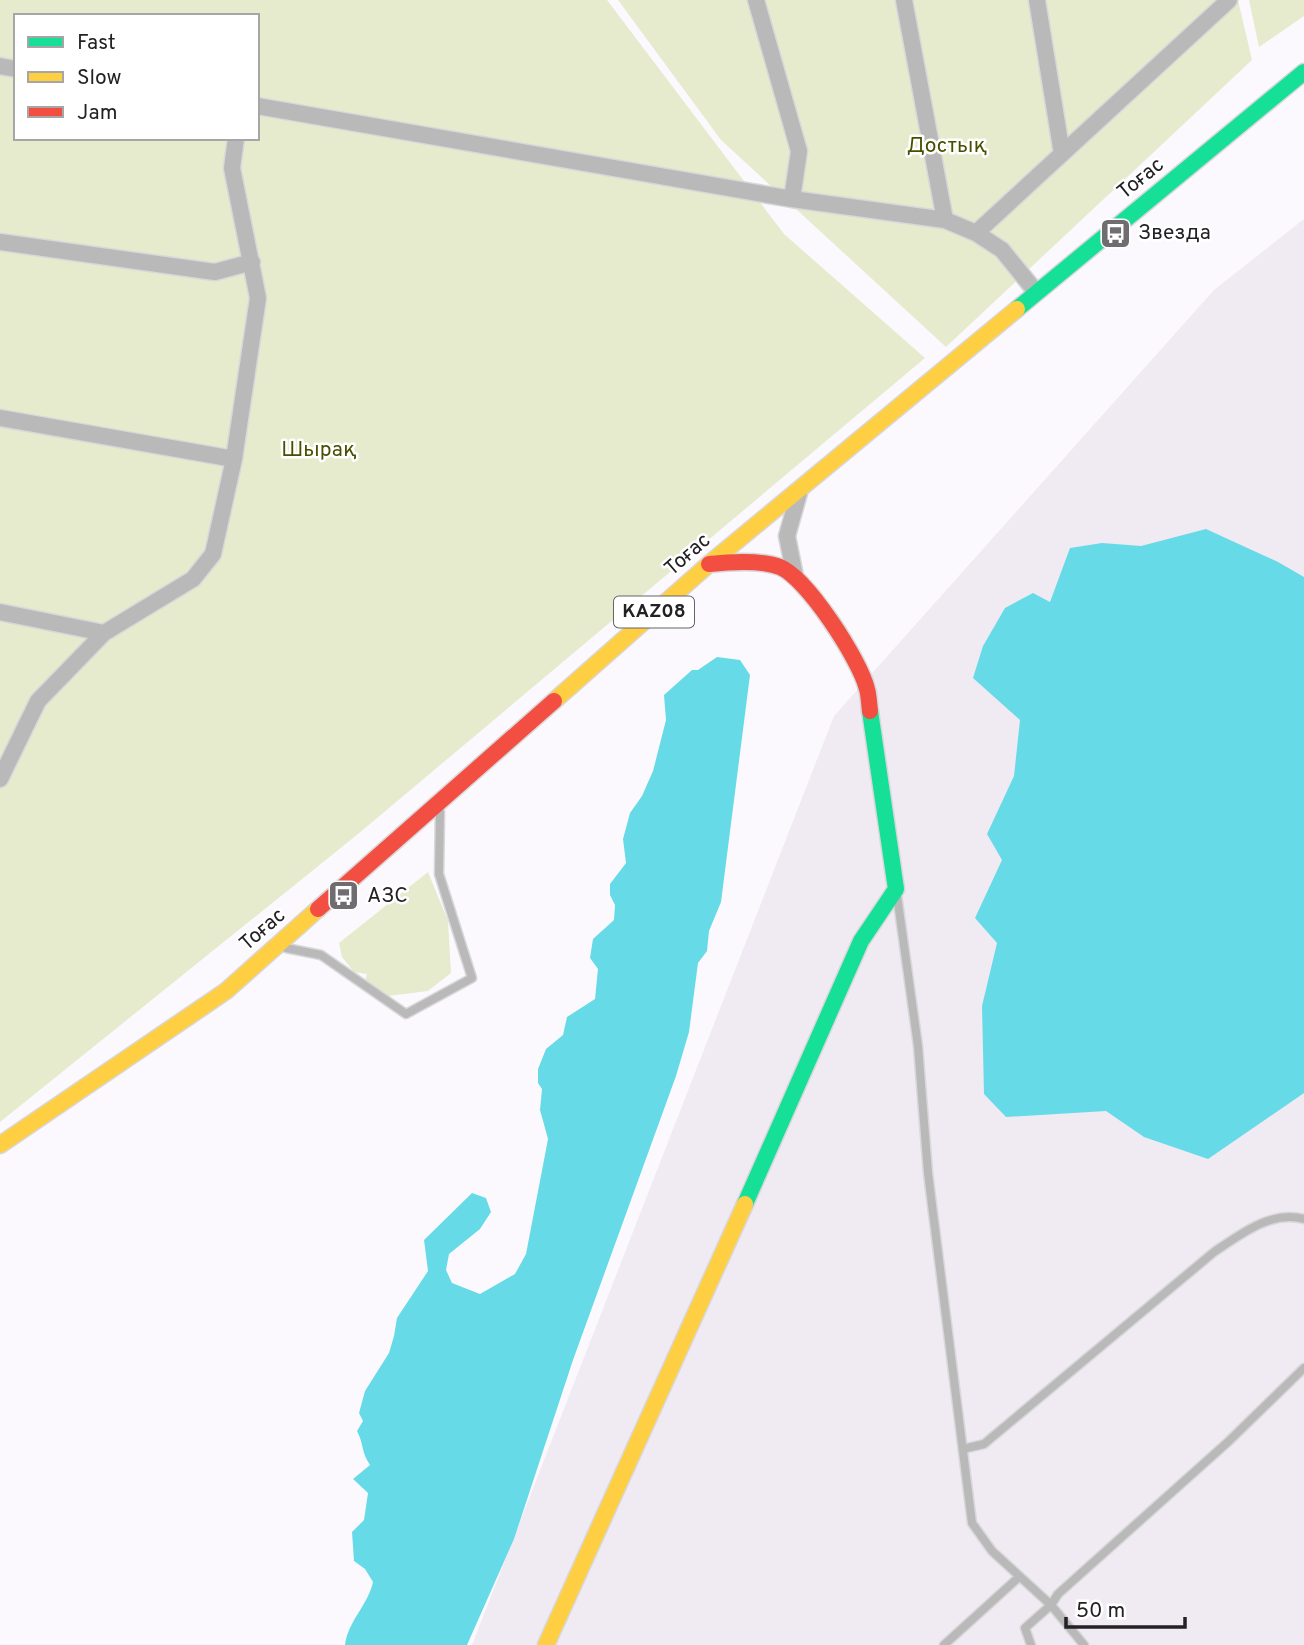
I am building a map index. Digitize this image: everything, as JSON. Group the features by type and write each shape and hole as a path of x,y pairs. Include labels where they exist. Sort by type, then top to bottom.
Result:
{"main road":[{"name":"Тоғас","path":"0,1145 226,991 709,564 1304,72"},
{"path":"546,1645 696,1315 861,941 896,889 867,688 847,644 795,576 778,566 733,562 709,564"}],"street":[{"path":"756,0 799,151 792,199"},
{"path":"904,0 945,220"},
{"path":"1037,0 1062,154"},
{"path":"976,233 1228,0"},
{"path":"259,106 792,199 945,220 976,233 1002,250 1036,292"},
{"path":"0,779 38,701 104,633 193,579 213,554 234,459 258,298 232,168 236,140"},
{"path":"0,242 215,272 252,262"},
{"path":"0,418 234,459"},
{"path":"795,576 787,536 801,487"},
{"path":"0,612 104,633"}],"lane":[{"path":"276,947 321,955 406,1014 472,978 439,874 441,801"},
{"path":"896,889 918,1045 928,1173 972,1523 992,1551 1051,1605 1084,1645"},
{"path":"963,1449 984,1444 1214,1252 1251,1227 1283,1216 1304,1219"},
{"path":"1031,1645 1025,1628 1051,1605 1058,1594 1229,1441 1304,1368"},
{"path":"944,1645 1019,1577"}],"shaded area":[{"path":"1304,219 1304,1645 472,1645 834,716 1214,290"}],"green space":[{"name":"Шырақ","path":"0,0 607,0 784,234 925,358 358,834 0,1122"},
{"name":"Достық","path":"618,0 1238,0 1252,60 946,347 721,140"},
{"path":"1249,0 1304,0 1304,16 1259,47"},
{"path":"428,872 448,921 451,973 428,991 388,996 365,981 367,974 354,972 342,957 339,943"}],"water":[{"path":"1206,529 1304,577 1304,1093 1208,1159 1144,1137 1106,1111 1006,1117 984,1094 982,1006 997,943 975,918 1002,860 987,834 1014,776 1020,720 973,678 983,646 1005,608 1033,593 1050,602 1070,548 1102,543 1141,546"},
{"path":"717,657 740,660 750,675 721,902 709,931 707,951 698,963 689,1032 676,1076 573,1360 514,1539 467,1645 345,1645 350,1628 373,1582 365,1569 354,1561 352,1532 364,1520 368,1493 353,1479 370,1465 357,1431 363,1421 359,1413 365,1391 389,1353 397,1318 428,1271 424,1240 472,1193 486,1198 491,1212 480,1229 449,1254 446,1270 452,1283 480,1294 515,1274 526,1254 548,1139 540,1110 542,1089 538,1083 538,1069 546,1049 563,1035 567,1017 595,999 598,969 590,958 593,939 614,920 615,905 610,895 610,884 626,863 623,839 630,813 642,796 653,771 666,720 664,695 692,670 698,670"}],"traffic: fast":[{"path":"1017,309 1304,72"},
{"path":"745,1204 861,941 896,889 870,711"}],"traffic: slow":[{"path":"554,701 709,564 1017,309"},
{"path":"0,1145 226,991 318,909"},
{"path":"546,1645 745,1204"}],"traffic: jam":[{"path":"709,564 764,563 780,567 791,574 818,603 844,641 868,692 870,711"},
{"path":"318,909 554,701"}],"place":[{"name":"Звезда","path":"1115,233"},
{"name":"АЗС","path":"344,896"}]}
